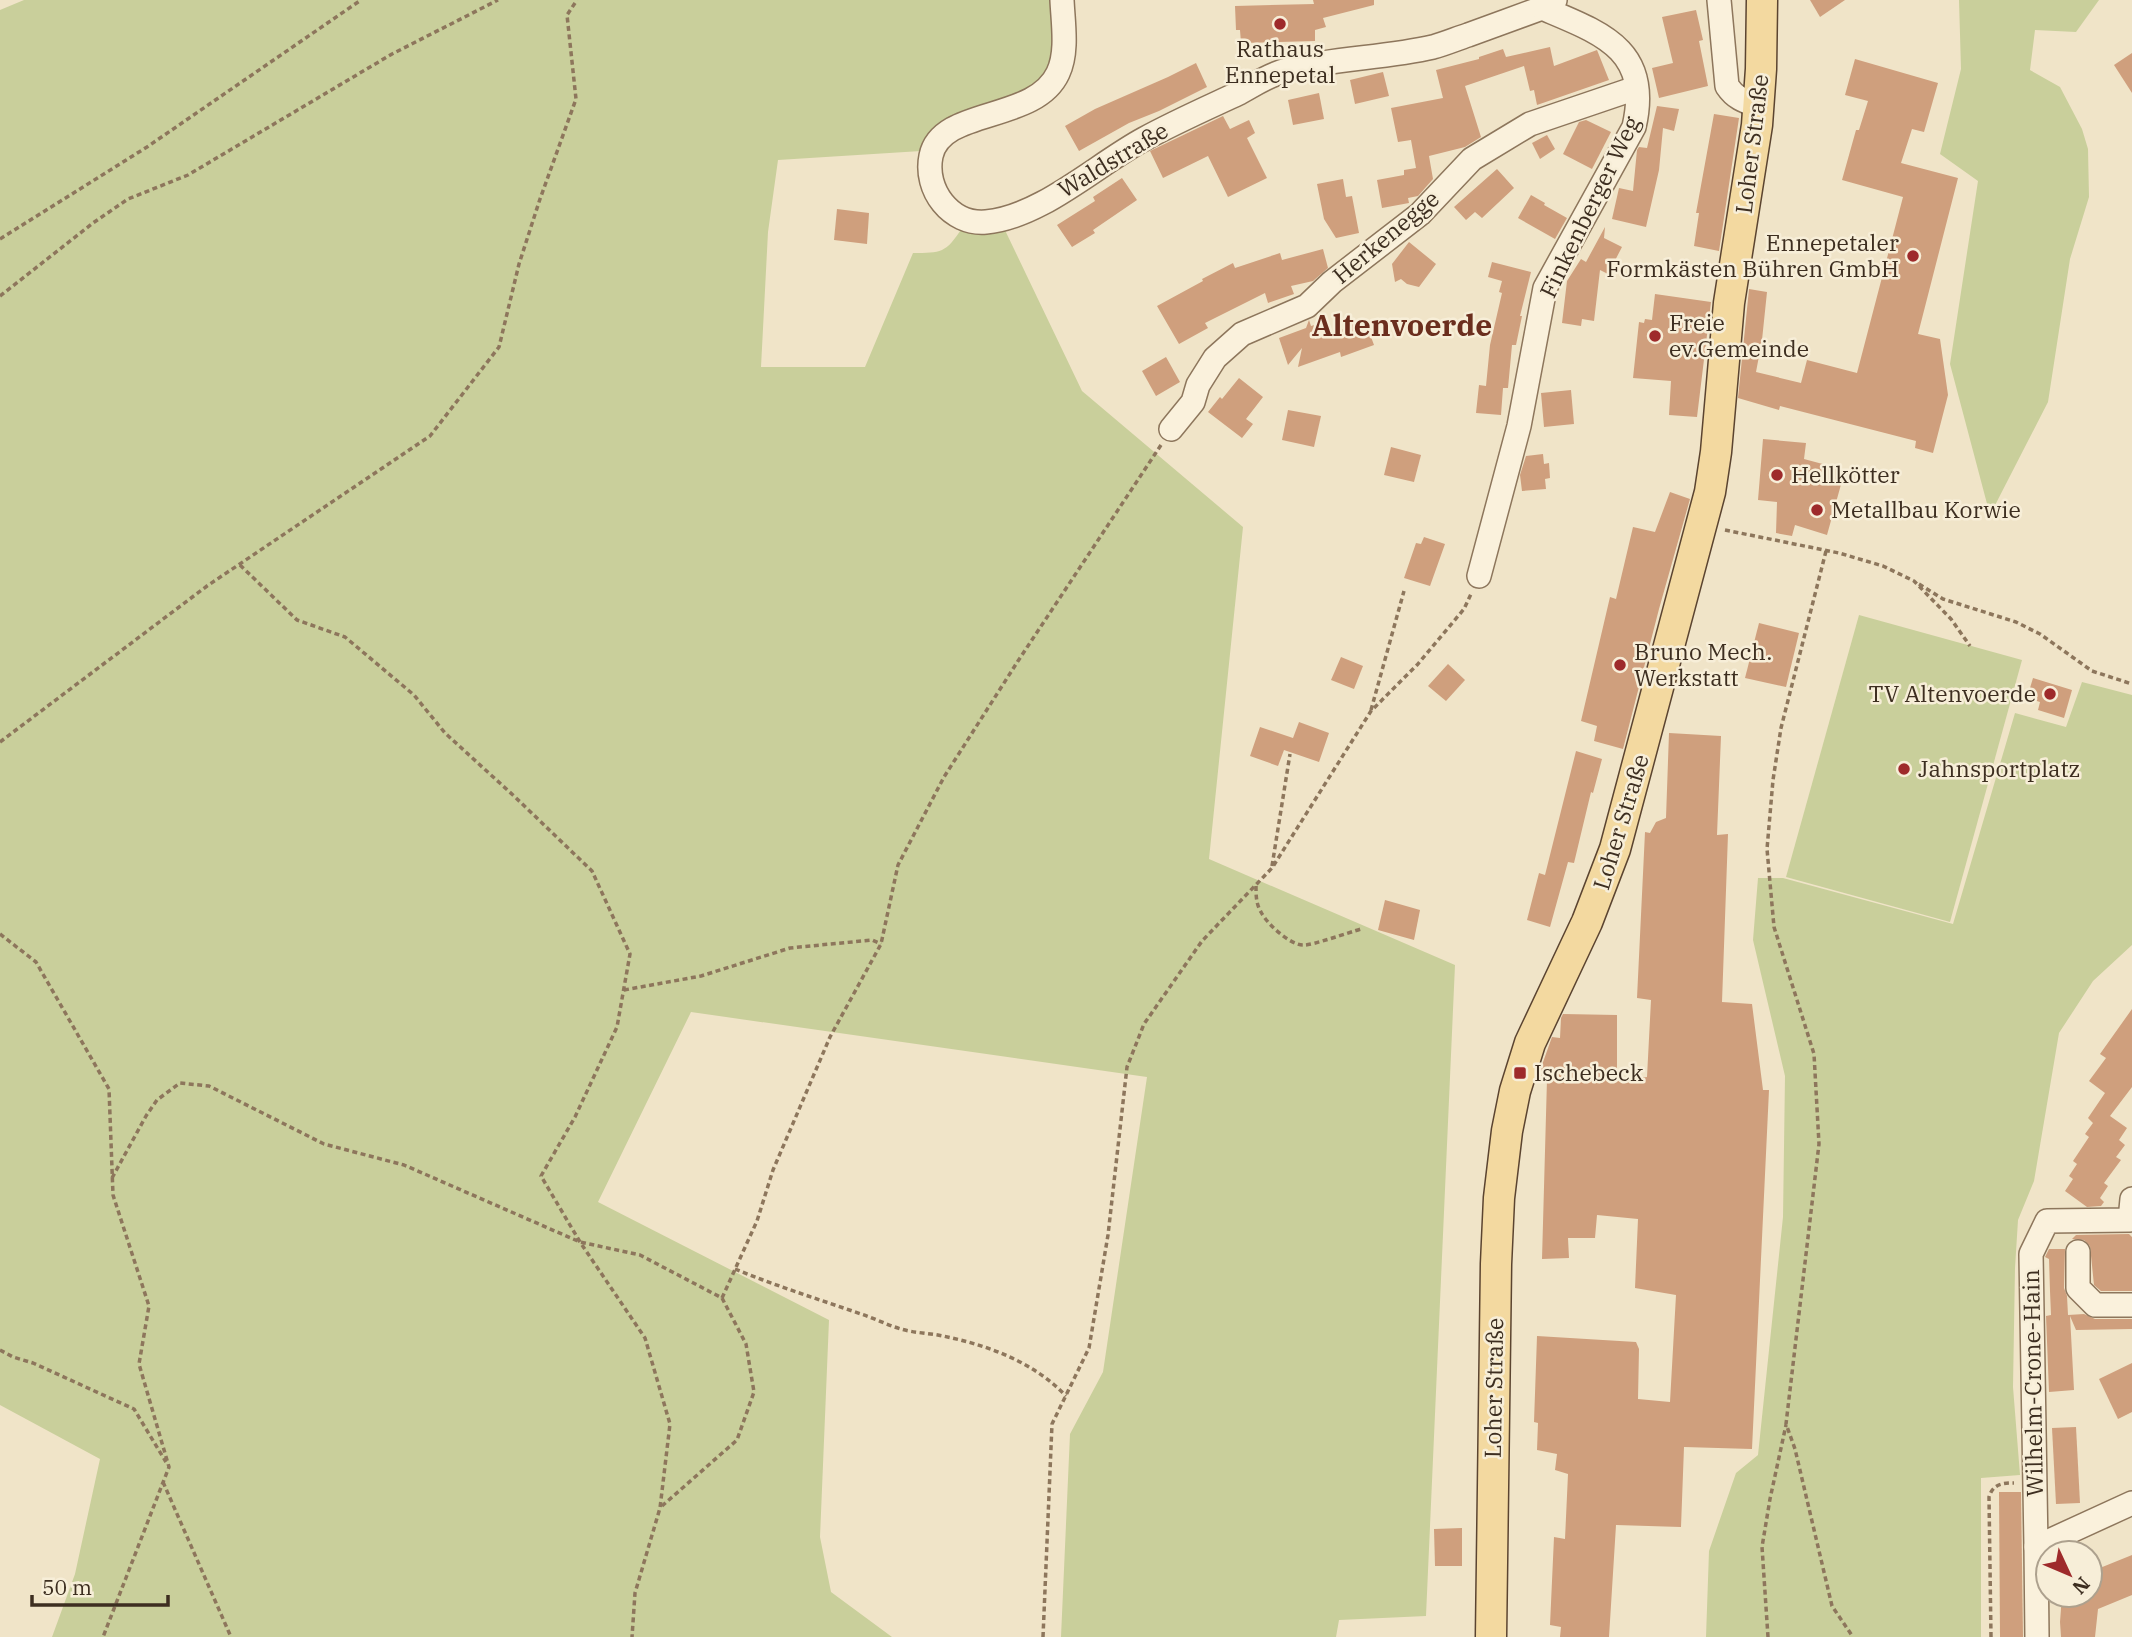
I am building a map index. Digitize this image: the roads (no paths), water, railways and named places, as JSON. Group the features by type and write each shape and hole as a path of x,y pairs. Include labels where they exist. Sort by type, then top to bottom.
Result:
{"main road":[{"name":"Loher Straße","path":"1491,1637 1496,1264 1499,1198 1507,1131 1515,1091 1530,1043 1587,922 1615,849 1710,492 1729,303 1752,165 1762,69 1762,0"}],"street":[{"name":"Waldstraße","path":"1062,0 1063,57 1058,74 1050,85 1015,108 951,128 938,140 931,156 933,189 953,214 963,219 985,222 1009,218 1036,207 1144,139 1285,70 1433,47 1549,4"},
{"path":"1719,0 1727,86 1740,99 1758,106"},
{"name":"Finkenberger Weg","path":"1479,576 1520,426 1545,288 1634,127 1638,108 1633,69 1627,58 1597,31 1549,4"},
{"name":"Herkenegge","path":"1171,429 1193,402 1198,385 1215,358 1242,334 1307,306 1332,282 1420,214 1472,159 1530,124 1636,88"},
{"name":"Wilhelm-Crone-Hain","path":"2036,1539 2031,1254 2047,1221 2131,1213"},
{"path":"2078,1252 2078,1288 2095,1305 2132,1305"},
{"path":"2055,1539 2132,1503"},
{"name":"Wilhelm-Crone-Hain","path":"2037,1609 2037,1637"}],"place":[{"name":"Rathaus Ennepetal","path":"1280,24"},
{"name":"Ennepetaler Formkästen Bühren GmbH","path":"1913,256"},
{"name":"Freie ev.Gemeinde","path":"1655,336"},
{"name":"Hellkötter","path":"1777,475"},
{"name":"Metallbau Korwie","path":"1817,510"},
{"name":"Bruno Mech. Werkstatt","path":"1620,665"},
{"name":"TV Altenvoerde","path":"2050,694"},
{"name":"Jahnsportplatz","path":"1904,769"},
{"name":"Ischebeck","path":"1520,1073"}],"district":[{"name":"Altenvoerde","path":"1402,326"}]}
